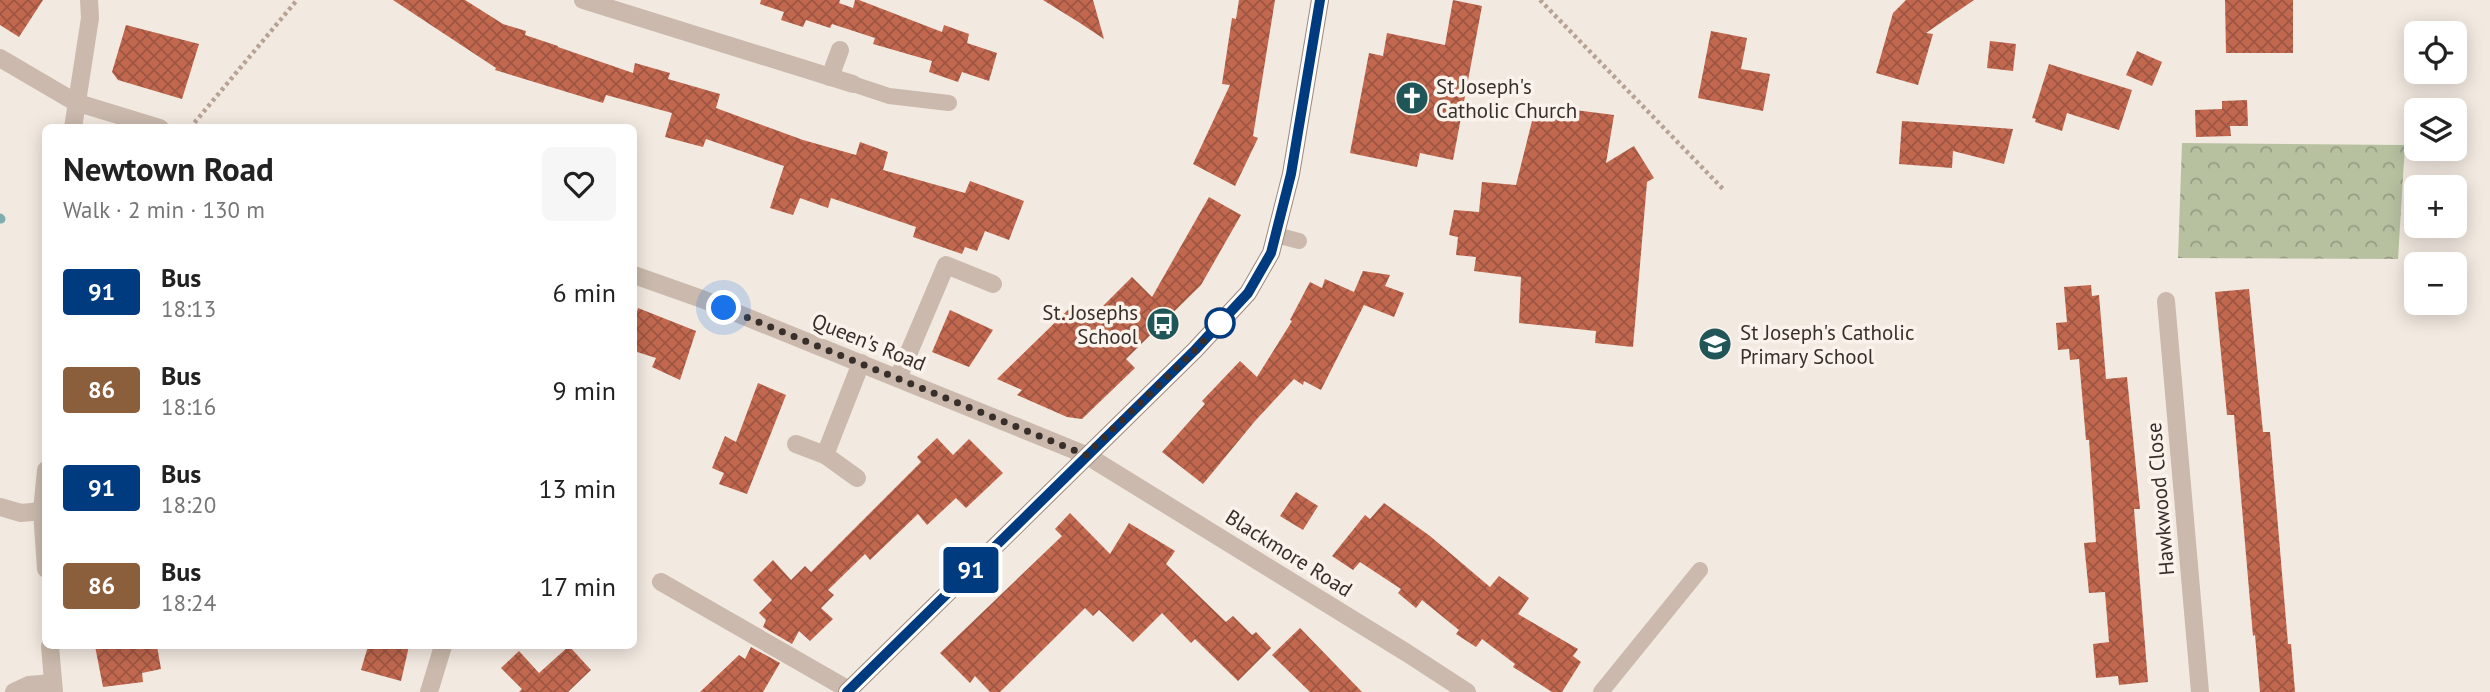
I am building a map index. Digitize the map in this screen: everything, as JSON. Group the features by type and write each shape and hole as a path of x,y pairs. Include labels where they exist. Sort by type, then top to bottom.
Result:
{"main road":[{"path":"848,691 1195,350 1248,293 1271,253 1291,174 1320,0"}],"street":[{"path":"73,124 89,18 89,0"},
{"path":"583,0 853,84"},
{"path":"830,76 840,50"},
{"path":"0,58 75,102 147,124"},
{"path":"898,378 946,265 993,284"},
{"name":"Queen's Road","path":"637,276 702,299 1086,455"},
{"name":"Hawkwood Close","path":"2166,301 2200,692"},
{"path":"825,455 861,363"},
{"path":"796,444 825,455 857,478"},
{"name":"Blackmore Road","path":"1086,455 1467,692"},
{"path":"0,508 21,513 42,511"},
{"path":"661,582 848,691"},
{"path":"14,692 29,685 53,687 50,649"},
{"path":"429,692 442,649"}],"lane":[{"path":"853,84 888,96 949,103"},
{"path":"1276,235 1299,240"},
{"path":"1601,692 1700,570"}],"path":[{"path":"193,124 297,0"},
{"path":"1540,0 1723,189"}],"green space":[{"path":"2182,143 2404,145 2398,259 2178,258"}],"building":[{"path":"0,0 43,0 19,37 0,25"},
{"path":"393,0 465,0 503,24 526,31 525,35 558,47 633,73 635,63 670,73 668,79 720,94 716,108 803,140 856,155 860,142 888,152 883,170 965,193 970,181 1024,201 1009,240 985,231 977,251 965,247 962,254 913,237 916,227 831,198 828,208 800,198 793,215 770,208 784,166 706,139 703,147 665,137 672,113 606,95 603,103 495,70 496,68"},
{"path":"761,0 840,0 839,3 853,8 855,0 859,0 942,32 944,25 969,34 967,43 997,53 989,81 962,72 958,82 929,72 932,61 873,44 875,38 832,24 830,28 806,20 803,27 781,20 784,12 760,4"},
{"path":"1043,0 1093,0 1104,39 1080,23"},
{"path":"1239,0 1275,0 1253,136 1258,138 1235,186 1193,164 1230,85 1222,84 1232,18 1236,19"},
{"name":"St Joseph's Catholic Church","path":"1453,0 1482,6 1453,160 1420,153 1417,167 1350,153 1369,53 1383,56 1387,33 1445,45"},
{"path":"1906,0 1974,0 1926,33 1933,34 1918,85 1876,73 1893,13"},
{"path":"2225,0 2293,0 2293,53 2226,53"},
{"path":"126,25 199,44 182,99 118,80 112,72"},
{"path":"1711,31 1747,38 1741,69 1770,74 1763,111 1698,98"},
{"path":"1990,41 2016,44 2013,71 1987,68"},
{"path":"2137,51 2162,62 2152,86 2126,75"},
{"path":"2049,64 2132,90 2119,130 2067,113 2062,131 2035,122 2036,119 2032,118"},
{"path":"2247,100 2248,126 2230,126 2231,136 2196,137 2195,110 2222,109 2222,101"},
{"path":"1536,105 1614,115 1606,163 1634,146 1654,178 1647,182 1633,347 1595,343 1596,331 1519,323 1521,277 1474,271 1476,257 1456,255 1458,237 1449,235 1454,210 1479,212 1482,182 1516,185"},
{"path":"1902,121 2013,129 2004,164 1953,151 1952,168 1899,164"},
{"path":"1209,197 1241,215 1201,285 1126,359 1135,368 1082,419 1067,417 1017,395 1022,390 997,379 1073,305 1088,321 1132,277 1152,297"},
{"path":"1363,271 1390,275 1385,286 1404,293 1394,317 1364,305 1321,390 1304,381 1303,385 1294,379 1203,484 1162,452 1205,404 1202,401 1240,361 1257,377 1292,321 1290,320 1310,282 1322,288 1325,279 1354,292"},
{"path":"2091,285 2092,296 2099,295 2106,379 2127,377 2140,509 2134,509 2148,682 2119,685 2118,676 2096,678 2093,644 2109,642 2105,592 2089,593 2084,543 2096,542 2089,440 2086,440 2079,359 2070,360 2069,349 2058,350 2056,323 2067,322 2064,287"},
{"path":"2249,289 2263,432 2270,432 2288,644 2291,644 2295,692 2260,692 2234,415 2227,415 2215,292"},
{"path":"638,308 696,331 680,380 652,367 656,358 637,352"},
{"path":"950,310 993,330 969,367 932,352"},
{"path":"758,383 786,395 747,494 719,484 724,473 712,468 725,436 736,442"},
{"path":"937,438 953,455 969,439 1003,473 966,508 956,498 927,525 918,514 870,560 865,554 828,590 834,595 821,608 833,619 810,641 799,631 792,644 763,627 766,620 759,613 772,600 753,580 773,560 791,580 805,566 811,572 921,462 917,457"},
{"path":"1296,492 1318,506 1303,530 1280,516"},
{"path":"1384,503 1430,536 1490,587 1499,576 1529,598 1518,614 1578,649 1573,656 1581,662 1562,692 1552,692 1513,667 1515,664 1482,639 1476,647 1456,634 1459,630 1422,600 1416,608 1398,593 1401,589 1360,562 1353,570 1332,556 1365,515 1370,519"},
{"path":"1070,513 1110,554 1129,523 1175,551 1166,564 1226,622 1233,616 1252,635 1256,632 1271,648 1238,681 1195,639 1191,643 1162,613 1133,642 1099,610 1093,616 1085,608 1000,692 990,692 975,676 970,683 940,653 1062,536 1055,529"},
{"path":"1300,628 1362,692 1310,692 1272,655"},
{"path":"751,647 780,663 763,692 700,692 739,655 745,659"},
{"path":"96,649 158,649 161,669 142,673 143,682 103,687"},
{"path":"367,649 408,649 401,681 361,670"},
{"path":"566,649 572,649 591,670 568,692 519,692 522,689 501,668 519,651 539,673"}],"bus line":[{"name":"91","path":"847,692 1195,350 1248,293 1271,253 1291,174 1320,0"}],"place":[{"name":"St Joseph's Catholic Church","path":"1412,98"},
{"name":"St. Josephs School","path":"1163,324"},
{"name":"St Joseph's Catholic Primary School","path":"1715,344"}],"route":[{"path":"724,308 1086,455 1220,323"}]}
